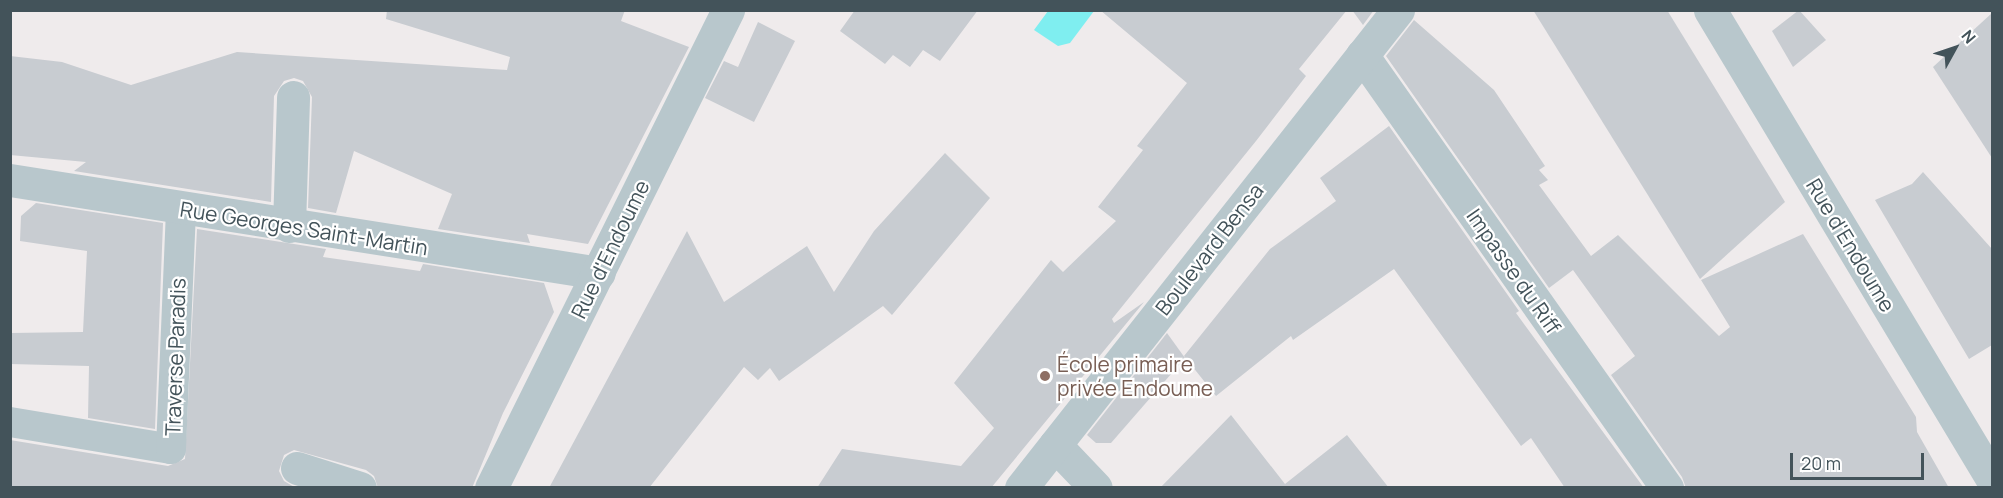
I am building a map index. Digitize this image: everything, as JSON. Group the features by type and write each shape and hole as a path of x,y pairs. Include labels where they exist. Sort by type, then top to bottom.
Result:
{"street":[{"name":"Rue d'Endoume","path":"490,488 729,10"},
{"name":"Boulevard Bensa","path":"1021,488 1398,10"},
{"name":"Rue d'Endoume","path":"1710,10 1992,479"},
{"name":"Impasse du Riff","path":"1362,56 1667,488"},
{"path":"289,226 292,97"},
{"name":"Rue Georges Saint-Martin","path":"10,180 181,209 598,273"},
{"name":"Traverse Paradis","path":"10,422 171,449 181,209"},
{"path":"1055,445 1096,488"},
{"path":"297,468 360,488"}],"water":[{"path":"1048,11 1094,11 1070,43 1058,46 1034,30"}],"building":[{"path":"387,10 625,10 621,21 689,47 588,244 527,234 530,243 438,229 452,194 354,151 336,213 308,208 312,97 303,81 294,78 284,81 274,96 271,202 74,171 86,162 10,155 10,56 62,62 131,85 237,52 507,70 510,57 386,19"},
{"path":"855,10 978,10 940,61 923,50 910,67 893,55 885,64 840,31"},
{"path":"1100,10 1347,10 1299,69 1306,76 1112,319 1114,323 1144,302 991,488 817,488 842,449 961,466 994,428 954,383 1051,260 1063,272 1116,221 1098,207 1143,150 1137,146 1187,83"},
{"path":"1352,10 1374,10 1363,25"},
{"path":"1533,10 1667,10 1785,202 1700,279"},
{"path":"1799,10 1826,40 1793,67 1772,31"},
{"path":"1992,13 1992,158 1933,67"},
{"path":"1414,20 1494,90 1545,166 1539,170 1548,180 1539,185 1591,256 1618,235 1719,336 1730,327 1701,280 1803,234 1916,417 1917,432 1949,488 1686,488 1682,477 1611,375 1635,356 1573,270 1549,288 1386,56"},
{"path":"758,22 795,41 754,122 705,98 724,61 738,67"},
{"path":"1389,126 1519,311 1516,313 1644,488 1565,488 1531,438 1521,446 1394,269 1293,340 1291,336 1216,396 1184,356 1270,249 1336,201 1320,178"},
{"path":"945,153 990,198 892,315 883,306 779,381 770,368 758,380 744,367 649,488 549,488 687,231 724,302 807,246 834,292 874,231"},
{"path":"1923,172 1992,249 1992,345 1969,359 1875,200 1912,184"},
{"path":"36,203 163,223 155,429 88,418 89,366 10,364 10,333 83,332 87,251 20,241 21,216"},
{"path":"197,229 326,249 323,257 420,271 423,264 544,283 554,312 503,413 472,488 378,488 374,476 366,470 294,450 284,455 279,471 284,481 296,488 10,488 10,440 168,466 185,459"},
{"path":"1167,333 1185,358 1111,443 1096,443 1087,435"},
{"path":"1231,415 1285,484 1347,435 1389,488 1160,488"}],"place":[{"name":"École primaire privée Endoume","path":"1045,376"}]}
